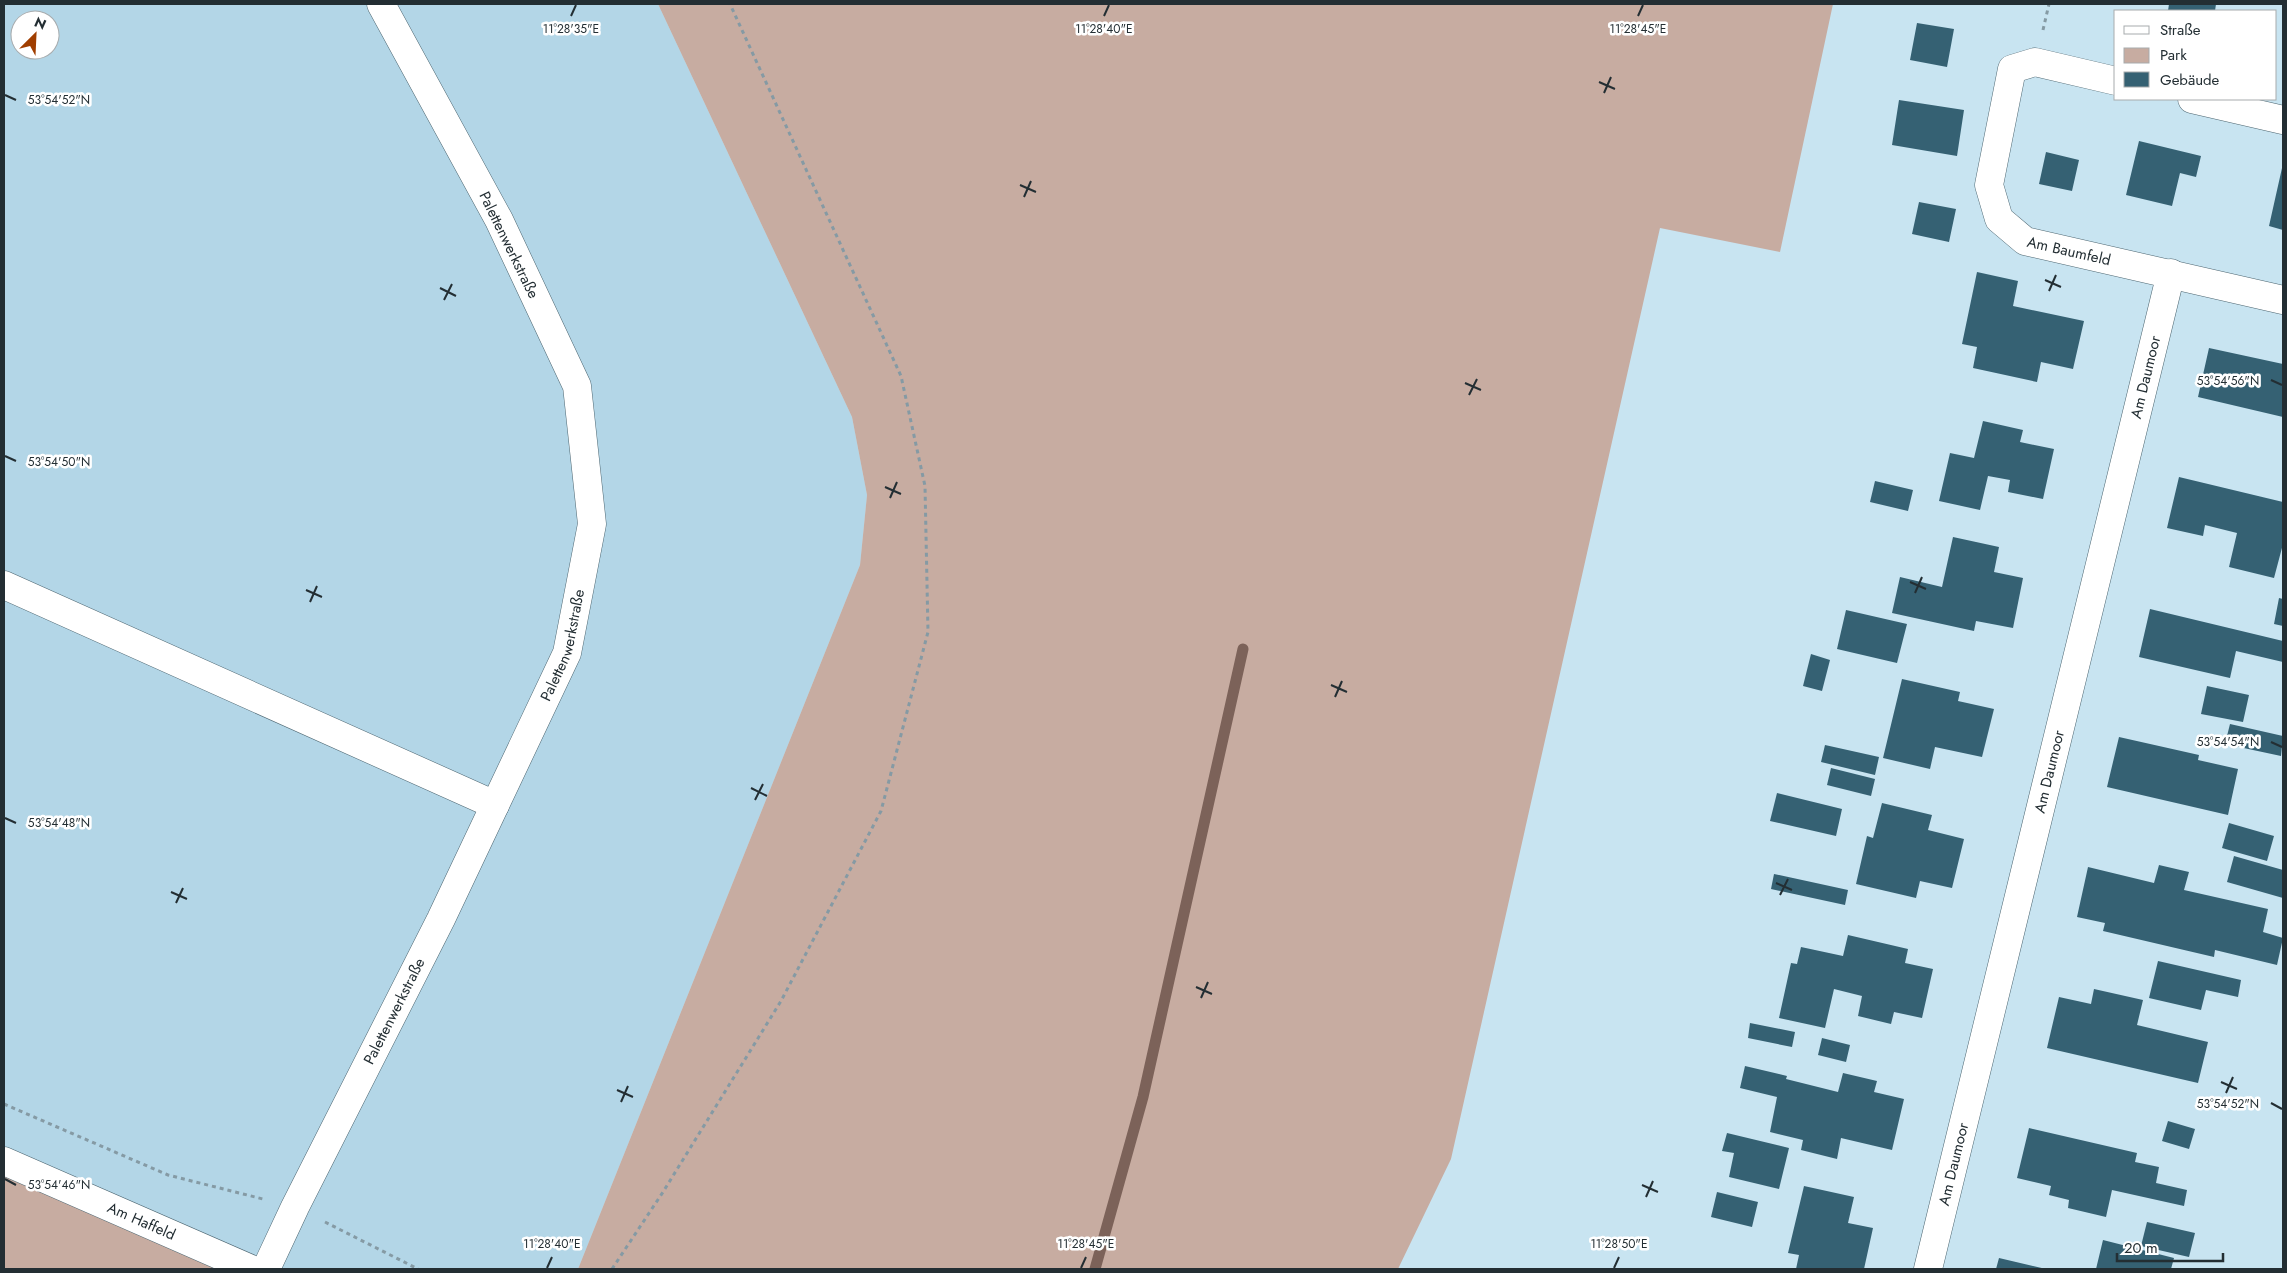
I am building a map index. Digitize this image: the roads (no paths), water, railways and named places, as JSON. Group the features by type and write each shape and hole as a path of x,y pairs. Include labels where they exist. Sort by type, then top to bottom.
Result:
{"street":[{"name":"Palettenwerkstraße","path":"266,1269 295,1207 441,919 567,653 592,524 577,386 499,220 381,4"},
{"name":"Am Baumfeld","path":"2114,81 2035,62 2012,69 1989,185 1999,219 2025,241 2283,300"},
{"path":"2196,100 2283,120"},
{"name":"Am Daumoor","path":"1928,1269 2171,273"},
{"path":"4,585 495,805"},
{"name":"Am Haffeld","path":"4,1160 251,1269"}],"waterway":[{"path":"1095,1269 1143,1097 1243,649"}]}
